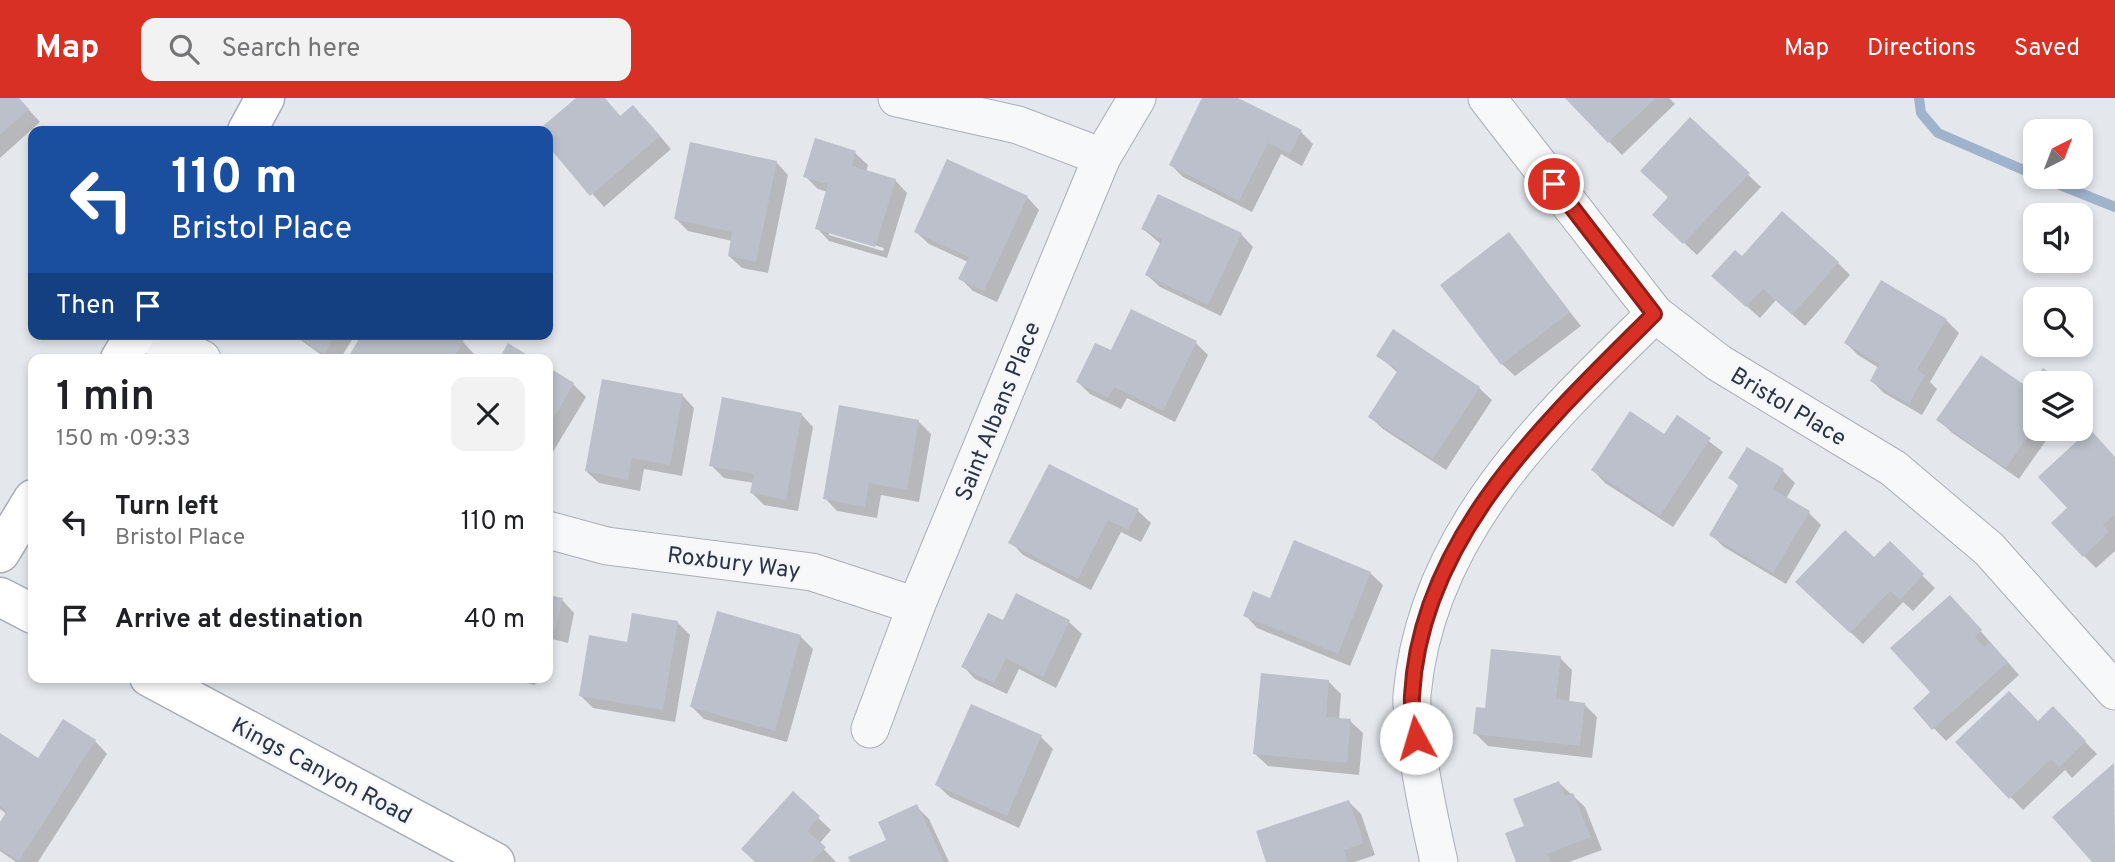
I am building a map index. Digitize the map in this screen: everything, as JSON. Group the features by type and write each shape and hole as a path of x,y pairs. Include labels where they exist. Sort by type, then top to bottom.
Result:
{"street":[{"path":"250,126 265,98"},
{"path":"897,98 1018,125 1102,157"},
{"name":"Saint Albans Place","path":"870,729 916,606 1102,157 1137,98"},
{"name":"Bristol Place","path":"1487,98 1654,314 1718,363 1893,468 1989,548 2115,691"},
{"path":"1439,862 1420,780 1412,696 1426,613 1482,503 1552,415 1654,314"},
{"path":"161,340 191,354"},
{"path":"0,553 28,507"},
{"name":"Roxbury Way","path":"553,531 607,546 812,572 916,606"},
{"path":"0,597 28,611"},
{"name":"Kings Canyon Road","path":"160,683 495,862"}],"building":[{"path":"0,98 19,98 29,109 0,135"},
{"path":"576,98 605,98 620,116 633,105 660,136 590,196 553,152 553,126 543,126"},
{"path":"1202,98 1238,98 1302,130 1290,154 1268,143 1239,201 1169,165"},
{"path":"1565,98 1656,98 1608,143"},
{"path":"1690,117 1750,173 1683,244 1652,215 1668,197 1640,171"},
{"path":"815,138 856,151 852,166 896,179 875,247 815,229 828,184 803,177"},
{"path":"690,142 777,161 756,262 728,256 732,232 674,219"},
{"path":"947,159 1028,196 984,291 958,279 969,257 914,232"},
{"path":"1158,194 1242,233 1208,305 1145,275 1162,239 1141,229"},
{"path":"1782,211 1839,262 1792,315 1763,289 1746,307 1711,276 1735,250 1742,256"},
{"path":"1509,232 1570,312 1501,365 1440,285"},
{"path":"1881,280 1947,319 1917,370 1925,375 1909,404 1870,381 1879,364 1844,343"},
{"path":"1131,309 1197,341 1163,411 1114,387 1108,398 1076,382 1095,343 1111,350"},
{"path":"1393,329 1480,387 1433,459 1368,417 1398,370 1376,356"},
{"path":"302,340 332,340 324,354"},
{"path":"358,340 464,341 456,354 350,354"},
{"path":"508,343 526,354 502,354"},
{"path":"1981,355 2023,384 2025,441 2006,468 1936,420"},
{"path":"553,370 574,383 553,419"},
{"path":"602,379 683,394 670,465 632,458 628,480 585,471"},
{"path":"722,397 802,413 786,500 750,493 754,474 709,466"},
{"path":"839,405 919,420 907,490 869,483 865,507 823,499"},
{"path":"1630,411 1664,434 1677,415 1711,438 1660,516 1591,470"},
{"path":"2093,432 2115,457 2115,514 2103,525 2109,532 2083,557 2051,523 2067,508 2038,477 2077,441 2093,441"},
{"path":"1747,447 1784,469 1773,489 1810,511 1773,573 1709,535 1739,484 1728,478"},
{"path":"1049,464 1139,509 1128,530 1108,520 1078,579 1008,543"},
{"path":"1845,530 1874,557 1890,541 1924,574 1900,600 1890,591 1850,633 1795,582"},
{"path":"1294,540 1371,572 1338,654 1243,616 1253,591 1270,598"},
{"path":"1016,593 1070,620 1043,677 1006,658 994,683 961,667 988,613 1003,620"},
{"path":"1950,595 1982,630 1975,637 1984,647 1990,642 2008,662 1932,730 1913,708 1930,692 1890,648"},
{"path":"553,596 563,598 553,631"},
{"path":"717,611 801,635 775,731 690,707"},
{"path":"632,613 678,621 663,710 579,696 589,635 627,642"},
{"path":"1491,649 1561,656 1556,699 1585,703 1580,746 1473,734 1476,707 1485,708"},
{"path":"1261,673 1329,680 1326,717 1351,719 1347,763 1253,754"},
{"path":"2009,691 2038,721 2053,706 2086,741 2059,767 2051,759 2009,799 1955,742"},
{"path":"971,704 1042,735 1007,816 935,785"},
{"path":"63,719 96,740 19,861 0,849 0,822 7,811 0,806 0,733 38,758"},
{"path":"2114,763 2115,862 2092,862 2052,817"},
{"path":"1559,781 1565,796 1573,793 1591,837 1547,854 1551,862 1516,862 1505,833 1524,826 1513,799"},
{"path":"793,791 820,816 807,831 826,847 812,862 755,862 741,849"},
{"path":"1349,800 1364,843 1344,850 1348,862 1266,862 1256,831"},
{"path":"917,804 944,862 850,862 848,857 886,840 878,822"}],"waterway":[{"path":"1919,98 1921,113 1938,133 2023,170"},
{"path":"2070,189 2115,207"}],"route":[{"path":"1416,738 1412,696 1426,613 1482,503 1552,415 1654,314 1554,184"}]}
